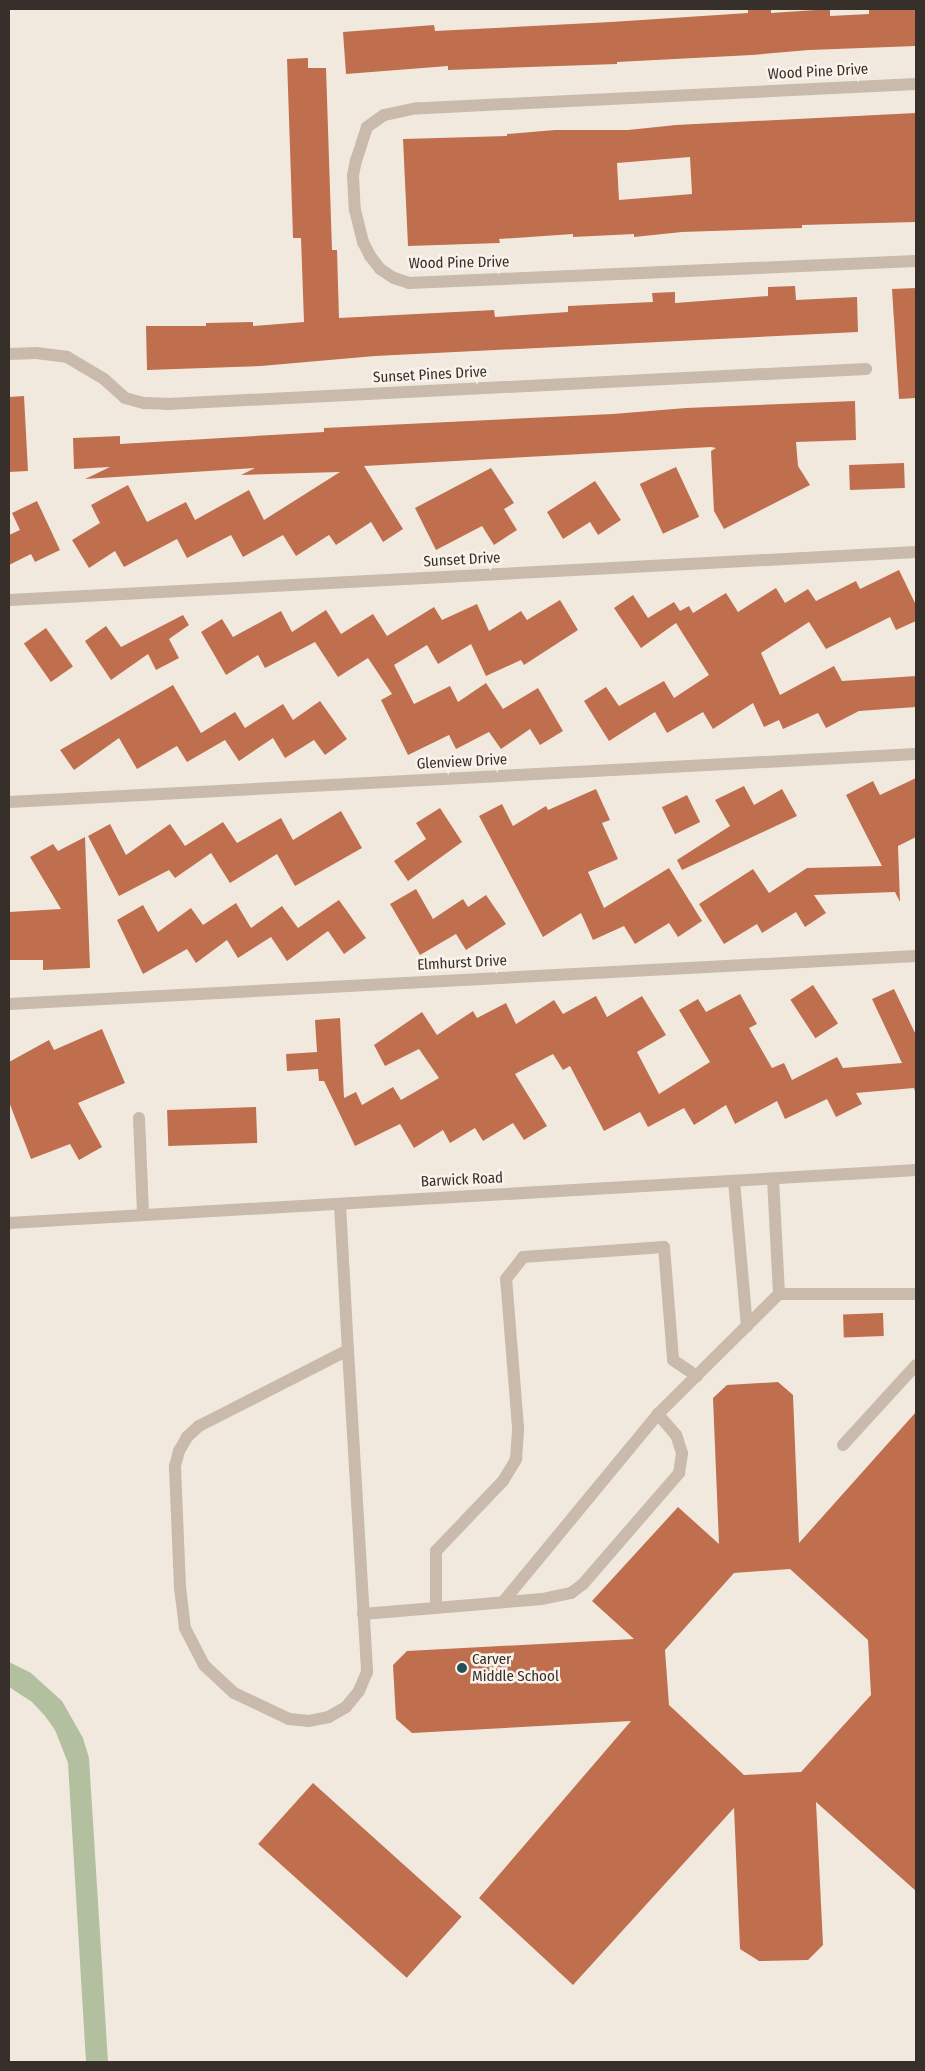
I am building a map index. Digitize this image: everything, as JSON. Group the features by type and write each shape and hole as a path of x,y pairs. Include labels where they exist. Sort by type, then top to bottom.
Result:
{"street":[{"name":"Wood Pine Drive","path":"916,84 417,108 384,115 366,127 353,176 355,210 362,242 380,269 394,278 409,283 873,261 916,261"},
{"name":"Sunset Pines Drive","path":"9,354 36,353 67,357 104,379 125,398 144,403 167,404 866,369"},
{"name":"Sunset Drive","path":"9,600 916,552"},
{"name":"Glenview Drive","path":"9,802 916,754"},
{"name":"Elmhurst Drive","path":"9,1004 916,956"},
{"path":"139,1118 143,1215"},
{"name":"Barwick Road","path":"9,1223 916,1170"},
{"path":"773,1178 779,1294"},
{"path":"734,1181 747,1326"},
{"path":"340,1204 366,1672 359,1692 346,1707 329,1717 309,1722 290,1719 234,1693 204,1665 185,1628 180,1587 175,1466 179,1451 187,1437 198,1426 348,1350"},
{"path":"436,1608 436,1551 503,1481 516,1459 518,1427 506,1279 523,1257 664,1247 673,1360 697,1376"},
{"path":"503,1602 658,1414 779,1294 916,1294"},
{"path":"843,1445 916,1365"},
{"path":"363,1614 542,1599 571,1593 582,1584 678,1473 682,1453 676,1435 658,1414"}],"green space":[{"path":"9,1662 31,1673 62,1701 83,1738 89,1758 108,2062 86,2062 68,1763 55,1730 45,1716 32,1702 9,1687"}],"building":[{"path":"748,9 771,9 771,13 830,9 830,16 869,14 869,9 916,9 916,46 809,50 617,62 617,64 448,70 448,66 346,74 343,32 434,25 435,31 611,22 748,13"},
{"path":"308,58 308,68 326,68 332,250 337,250 339,318 494,310 495,317 568,312 568,306 653,302 652,293 675,292 675,303 768,296 768,287 795,286 796,300 857,297 858,332 375,356 261,366 147,370 146,326 206,326 206,323 253,322 253,326 304,322 301,238 293,238 287,59"},
{"path":"916,113 916,222 802,225 802,228 682,232 634,237 634,234 573,237 573,234 499,239 500,243 408,246 403,139 507,136 507,134 555,130 628,130 676,125","holes":["690,157 692,194 619,200 617,163"]},
{"path":"916,288 916,398 899,399 892,289"},
{"path":"24,396 28,471 9,472 9,397"},
{"path":"855,401 856,440 796,442 798,466 810,485 724,529 714,511 711,451 716,448 711,447 364,466 403,529 383,542 371,522 336,545 329,535 296,556 283,535 243,557 231,535 187,558 177,539 124,567 115,551 89,568 72,540 100,523 91,505 128,485 147,522 186,502 195,520 249,490 264,520 340,472 241,475 255,468 85,479 110,467 74,469 73,438 120,436 120,444 324,432 324,428 613,414 686,408"},
{"path":"904,463 905,488 850,490 849,465"},
{"path":"676,467 699,517 663,534 640,484"},
{"path":"491,468 514,503 504,509 517,530 494,545 482,526 436,550 415,508"},
{"path":"595,481 621,520 598,535 590,522 563,539 547,512"},
{"path":"37,501 60,550 35,562 31,554 9,565 9,535 20,530 12,513"},
{"path":"899,570 916,605 916,621 896,630 890,617 826,649 809,622 761,653 780,695 834,666 842,681 916,676 916,707 859,711 826,728 818,713 783,729 779,720 764,727 753,703 713,729 703,712 667,733 655,712 609,741 584,701 606,687 619,706 664,681 674,698 709,675 676,623 641,648 614,608 633,595 648,618 674,602 680,611 689,606 693,613 726,593 738,612 776,588 785,603 808,589 816,601 856,581 860,589"},
{"path":"560,600 578,630 524,665 521,660 486,676 471,644 438,664 427,645 394,665 414,704 450,686 458,702 486,683 503,709 538,688 563,731 540,745 530,729 501,749 489,732 456,749 449,735 408,755 381,700 392,694 368,658 338,677 315,642 265,668 258,655 226,675 201,632 222,619 233,637 281,611 292,632 326,610 341,634 373,614 387,636 434,607 442,620 477,604 489,631 521,611 527,620"},
{"path":"183,615 189,625 169,639 179,658 156,670 148,654 111,680 85,641 106,626 121,647"},
{"path":"46,628 73,667 51,682 24,643"},
{"path":"173,685 201,733 235,712 245,728 283,704 293,720 320,701 347,739 325,755 314,740 285,758 273,738 239,761 225,740 187,762 177,746 137,769 119,738 74,770 60,750"},
{"path":"916,778 916,837 898,846 900,902 895,892 814,895 826,913 805,927 796,912 762,933 757,924 724,944 699,904 753,869 769,893 807,868 882,866 846,795 873,781 880,795"},
{"path":"744,786 754,805 782,789 797,816 682,870 677,860 730,826 715,800"},
{"path":"596,789 610,820 602,823 618,859 588,872 604,908 669,868 702,921 678,937 669,923 635,944 624,926 593,940 581,913 543,937 479,816 502,804 513,826 546,806 548,810"},
{"path":"687,795 700,822 675,834 662,807"},
{"path":"440,808 462,842 408,881 394,861 426,839 416,823"},
{"path":"341,811 362,848 295,886 277,854 230,883 211,853 175,878 169,870 119,896 88,836 110,824 126,855 170,824 185,846 223,822 237,843 281,818 293,840"},
{"path":"85,837 90,968 43,970 43,960 9,960 9,912 61,909 30,857 53,844 58,851"},
{"path":"416,889 433,919 463,899 468,907 486,895 506,924 466,950 456,934 420,955 390,904"},
{"path":"339,900 366,938 344,954 328,931 287,961 271,937 238,958 227,940 196,963 187,949 143,974 117,920 143,905 158,932 191,908 203,925 236,903 251,928 282,906 298,928"},
{"path":"813,985 838,1024 815,1038 790,1000"},
{"path":"894,989 916,1035 916,1094 914,1088 856,1093 862,1104 836,1117 827,1099 785,1119 777,1101 735,1124 726,1105 694,1125 684,1108 648,1127 640,1112 604,1131 570,1066 563,1070 553,1054 515,1074 547,1126 524,1140 513,1123 483,1141 475,1128 450,1143 443,1130 414,1148 400,1124 355,1146 324,1081 319,1081 318,1069 287,1071 286,1054 317,1052 315,1020 340,1018 344,1098 356,1092 362,1105 393,1087 401,1100 439,1078 419,1049 385,1066 374,1045 422,1012 437,1035 473,1011 477,1018 506,1003 516,1024 554,1000 563,1014 596,996 607,1017 642,996 666,1035 637,1052 659,1094 710,1062 679,1010 698,999 706,1012 740,994 757,1024 749,1028 772,1068 784,1063 792,1080 837,1057 843,1068 902,1063 872,999"},
{"path":"102,1029 125,1083 78,1103 102,1147 79,1160 70,1144 31,1159 9,1102 9,1062 49,1040 54,1050"},
{"path":"256,1107 257,1143 168,1146 167,1110"},
{"path":"883,1313 884,1336 844,1337 843,1314"},
{"path":"778,1382 793,1395 799,1543 916,1412 916,1891 816,1802 823,1945 808,1960 759,1961 740,1949 734,1808 573,1985 479,1898 631,1721 412,1733 396,1719 393,1665 407,1651 634,1639 592,1601 678,1507 719,1544 713,1398 727,1385","holes":["790,1569 868,1640 871,1695 801,1772 744,1775 669,1705 665,1650 734,1573"]},
{"path":"313,1783 462,1917 407,1978 258,1844"}],"place":[{"name":"Carver Middle School","path":"462,1668"}]}
